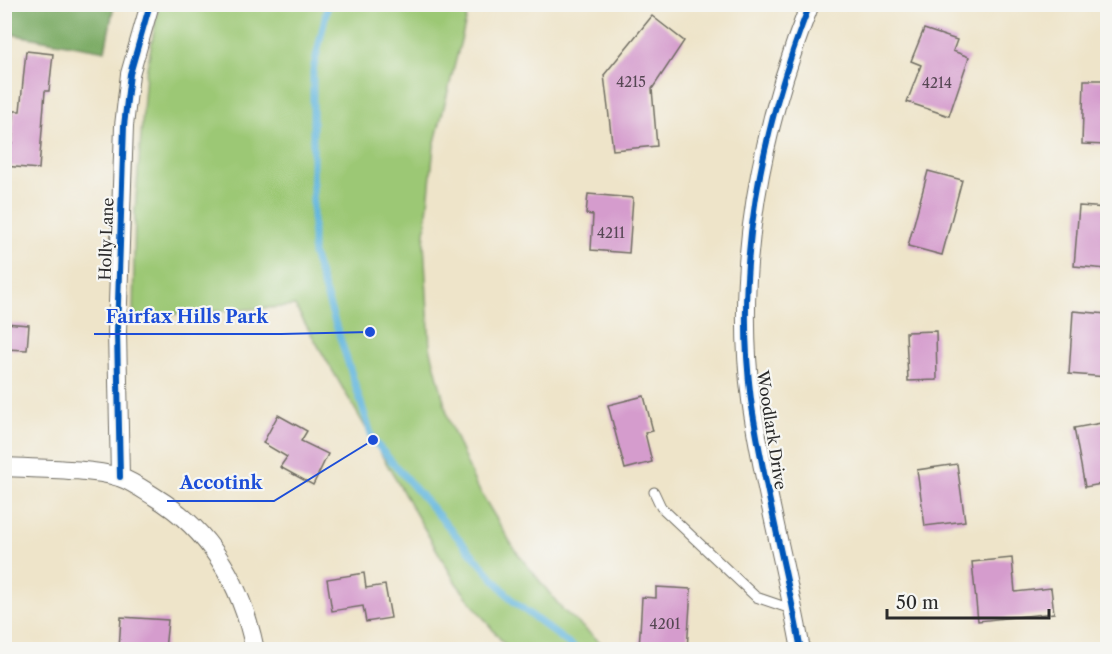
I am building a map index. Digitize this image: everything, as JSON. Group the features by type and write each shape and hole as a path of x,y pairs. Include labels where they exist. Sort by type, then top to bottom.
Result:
{"street":[{"name":"Holly Lane","path":"120,477 117,332 124,126 130,74 150,4"},
{"name":"Woodlark Drive","path":"801,650 770,504 752,401 747,307 750,244 760,171 771,118 810,4"},
{"path":"4,467 120,477 172,507 213,548 244,607 255,650"}],"lane":[{"path":"654,492 661,507 756,597 794,610"}],"green space":[{"path":"5,4 114,5 105,51 5,33"},
{"path":"159,5 470,5 434,146 424,243 430,347 449,421 475,483 515,550 563,610 608,649 508,649 456,583 295,306 133,317 135,211 146,73"}],"building":[{"path":"652,16 684,41 652,89 657,146 613,150 604,75"},
{"path":"924,29 957,40 953,51 969,57 949,116 907,102 921,65 911,61"},
{"path":"26,51 53,54 49,91 45,91 39,169 4,166 4,143 12,144 14,111 20,111"},
{"path":"1084,80 1107,80 1107,145 1082,144"},
{"path":"928,171 962,180 942,255 908,246"},
{"path":"588,194 633,198 629,253 591,250 593,215 586,214"},
{"path":"1079,206 1107,208 1107,269 1074,266"},
{"path":"1073,311 1107,314 1107,377 1069,374"},
{"path":"4,323 29,325 27,350 4,349"},
{"path":"936,331 937,380 908,381 906,332"},
{"path":"644,396 653,431 645,433 652,462 625,469 608,405"},
{"path":"278,415 307,431 301,441 328,454 313,485 280,467 287,457 263,443"},
{"path":"1107,422 1107,483 1085,487 1074,428"},
{"path":"957,464 965,521 925,526 917,470"},
{"path":"1012,558 1015,592 1051,588 1054,613 978,621 972,562"},
{"path":"364,573 366,588 385,585 391,618 366,622 363,606 332,611 327,579"},
{"path":"656,587 691,589 687,650 639,650 642,597 656,598"},
{"path":"121,617 168,620 165,650 119,650"}],"waterway":[{"path":"328,4 313,71 313,254 373,440 514,602 577,650"}],"cycle path":[{"path":"120,477 117,332 124,126 130,74 150,4"},
{"path":"801,650 751,400 746,299 749,249 765,149 793,51 810,4"}],"place":[{"name":"Fairfax Hills Park","path":"370,332"},
{"name":"Accotink","path":"373,440"}]}
